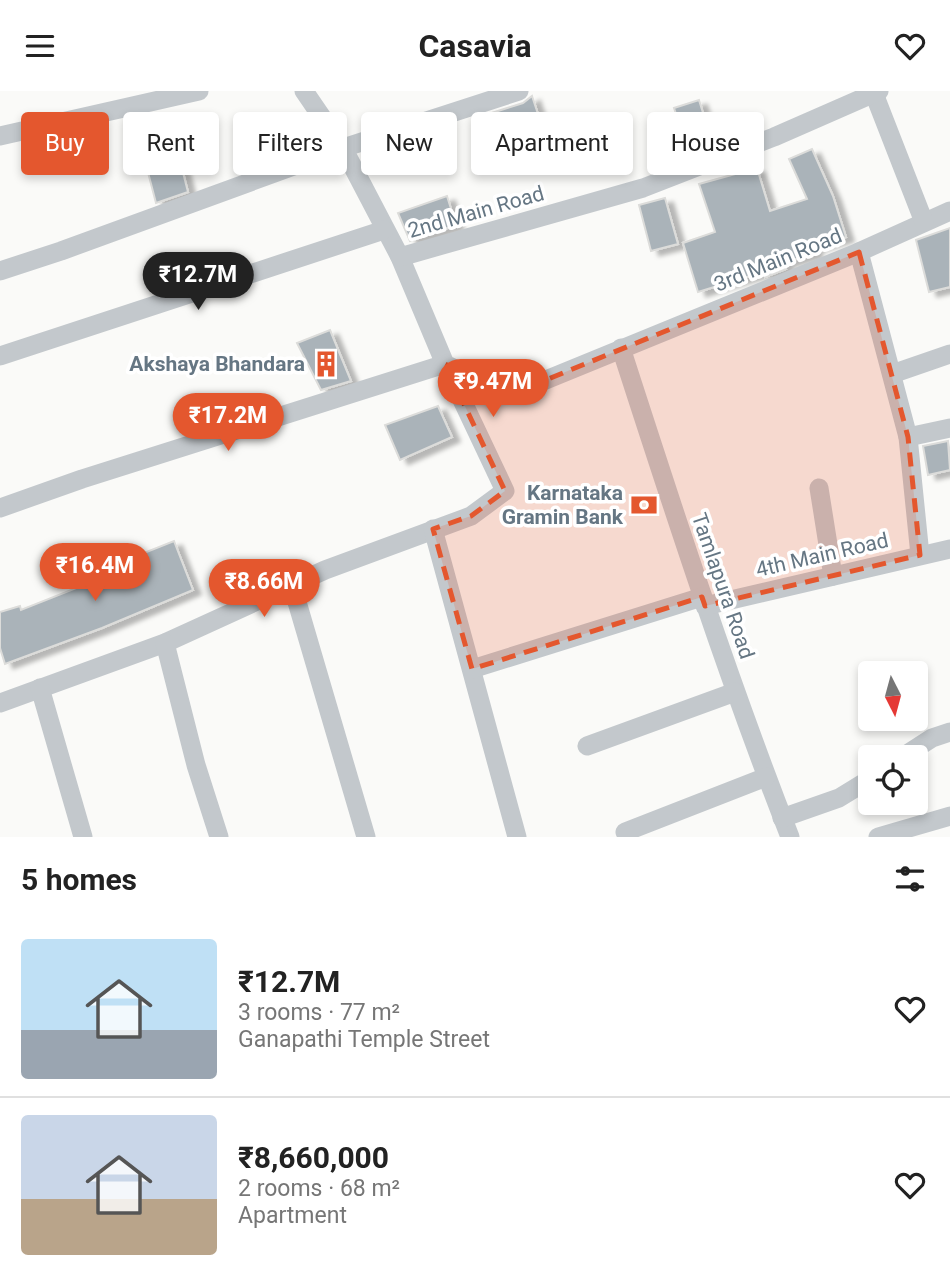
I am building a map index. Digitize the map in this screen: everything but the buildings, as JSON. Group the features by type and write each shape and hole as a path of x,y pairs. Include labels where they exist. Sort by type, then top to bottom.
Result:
{"street":[{"path":"0,137 199,91"},
{"path":"304,91 318,112"},
{"path":"347,147 519,91"},
{"path":"875,92 925,222"},
{"name":"2nd Main Road","path":"400,257 643,188 774,137 875,92"},
{"path":"0,703 165,643 325,570 471,516 505,491 445,363 400,257 347,156"},
{"path":"0,271 74,247 270,175"},
{"name":"3rd Main Road","path":"445,363 509,395 859,252 950,211"},
{"path":"0,356 384,230"},
{"path":"859,252 908,437 920,555"},
{"name":"Tamlapura Road","path":"621,348 735,692 790,837"},
{"path":"892,374 950,354"},
{"path":"0,508 82,479 445,363"},
{"path":"908,437 950,428"},
{"path":"819,488 833,576"},
{"path":"433,529 517,837"},
{"name":"4th Main Road","path":"472,669 704,601 833,576 950,549"},
{"path":"292,585 366,837"},
{"path":"165,643 219,837"},
{"path":"40,688 83,837"},
{"path":"587,746 735,692"},
{"path":"921,745 950,732"},
{"path":"625,832 766,777"},
{"path":"782,818 839,798 858,786"},
{"path":"878,837 950,816"}],"highlighted area":[{"path":"859,252 908,437 920,555 705,606 702,597 472,669 433,529 471,516 505,491 445,364 509,395"}],"place":[{"name":"Akshaya Bhandara","path":"326,364"},
{"name":"Karnataka Gramin Bank","path":"644,505"}]}
